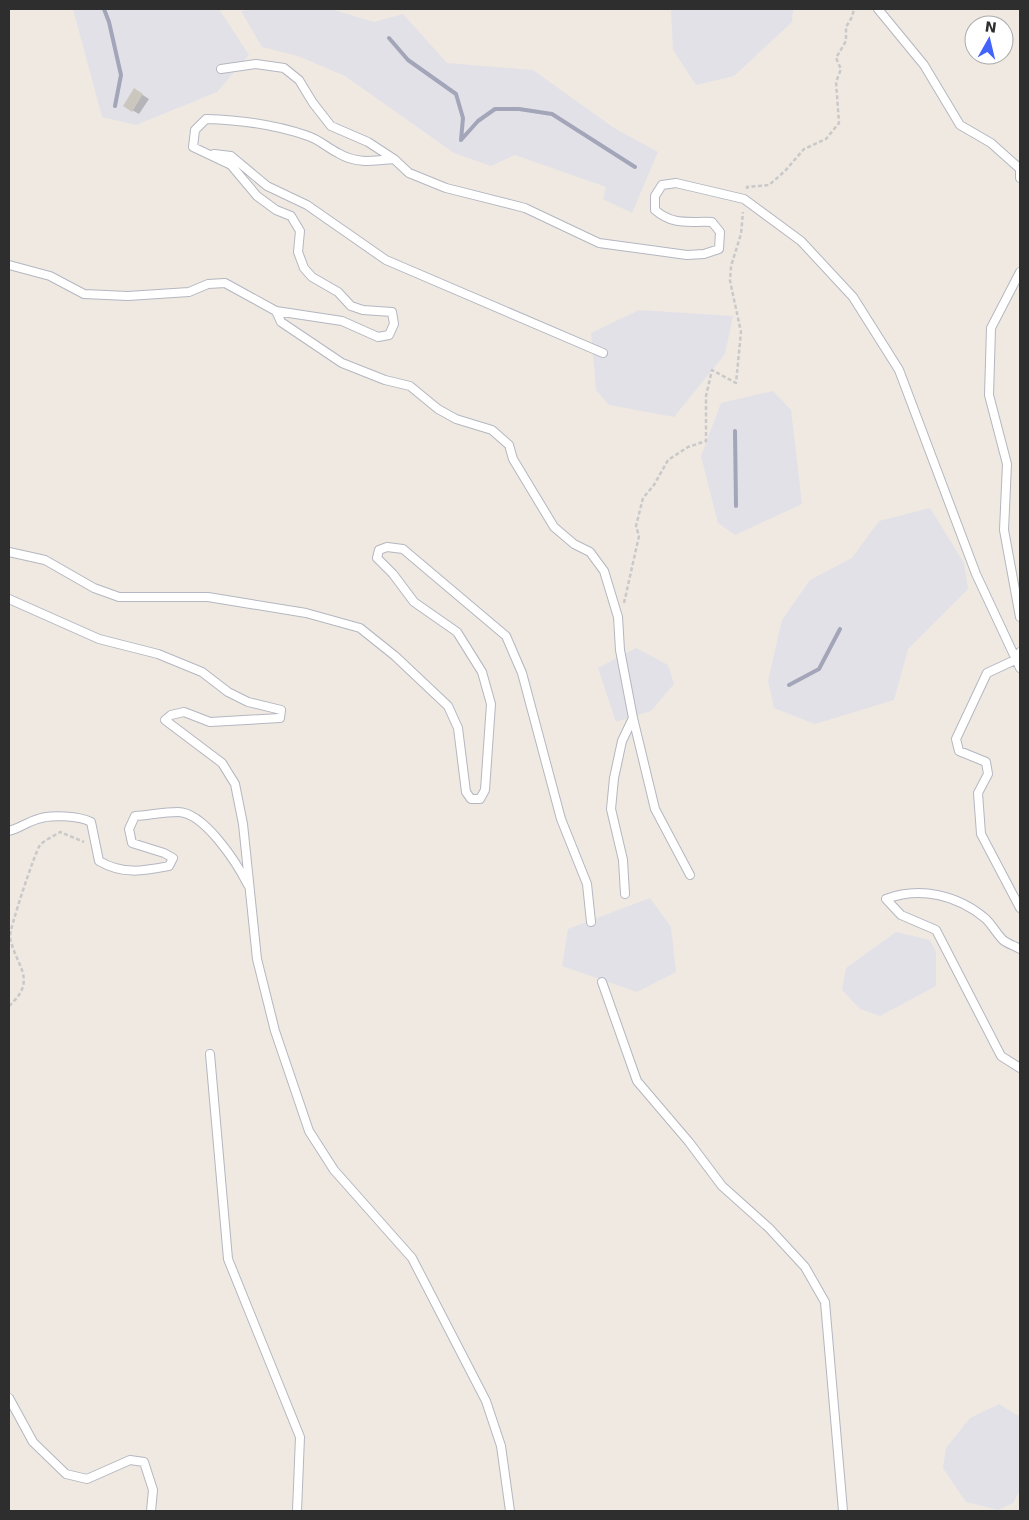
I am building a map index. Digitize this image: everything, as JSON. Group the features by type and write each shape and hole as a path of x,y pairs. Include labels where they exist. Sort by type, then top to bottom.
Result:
{"lane":[{"path":"878,9 924,65 960,125 991,143 1020,167 1020,178"},
{"path":"221,69 256,64 284,68 299,80 313,103 331,126 368,142 394,159 409,173 446,188 525,208 599,242 687,255 704,254 719,249 720,232 712,222 674,222 655,210 655,196 662,185 676,183 744,199 801,241 846,290 899,370 976,574 1020,668"},
{"path":"9,265 50,276 84,294 128,296 189,292 208,284 225,283 276,311 342,321 378,337 389,335 394,324 392,312 363,310 351,306 338,292 312,277 304,268 298,252 300,231 291,216 276,210 257,196 232,166 193,147 195,130 206,119 236,120 276,125 311,137 340,155 363,162 394,159"},
{"path":"207,153 231,156 267,186 307,205 386,260 478,297 603,353"},
{"path":"1020,272 991,328 989,395 1007,464 1004,530 1020,617"},
{"path":"276,311 281,322 342,363 385,380 410,386 438,409 456,419 492,430 509,445 513,459 534,497 554,527 574,544 590,552 604,571 618,617 620,650 632,718 655,809 690,876"},
{"path":"9,552 45,560 94,588 119,597 208,597 306,613 360,628 395,656 448,706 458,728 466,792 472,799 480,800 485,790 491,704 482,672 457,632 414,602 393,574 376,558 378,550 387,547 403,549 506,636 522,673 561,819 587,884 591,922"},
{"path":"9,599 99,639 158,654 202,672 228,692 248,702 281,710 280,718 210,722 184,712 165,720 222,763 235,784 243,824 257,959 272,1022 309,1131 334,1170 412,1258 486,1401 501,1446 510,1511"},
{"path":"1020,652 1015,660 987,673 956,739 959,751 986,762 988,774 978,793 981,834 1020,908"},
{"path":"625,894 623,860 611,809 614,778 622,741 632,718"},
{"path":"9,831 23,827 39,818 82,816 91,822 100,861 114,870 135,870 169,866 173,858 164,853 132,844 129,829 135,816 178,812 192,815 235,860 250,889"},
{"path":"1020,949 1004,940 988,921 974,910 951,898 925,893 902,893 886,899 901,915 936,930 1001,1056 1020,1068"},
{"path":"602,982 637,1081 689,1142 722,1186 769,1228 805,1267 825,1302 843,1511"},
{"path":"210,1054 228,1259 300,1437 297,1511"},
{"path":"9,1398 33,1442 66,1474 87,1479 130,1460 144,1462 153,1490 151,1511"}],"path":[{"path":"618,617 627,597 631,567 639,536 636,526 642,498 654,485 668,460 688,447 706,441 706,396 712,370 736,383 741,332 730,281 731,266 741,234 747,187 769,185 785,171 804,149 826,139 839,123 836,82 841,70 836,58 846,41 846,27 854,9"},
{"path":"9,1006 19,997 25,976 9,936 31,864 40,846 60,832 97,847"}],"shaded area":[{"path":"73,9 219,9 249,55 217,92 136,125 102,117"},
{"path":"253,9 331,9 374,22 403,14 447,63 533,70 614,128 658,152 632,213 603,199 606,187 515,155 491,166 454,153 345,76 298,56 262,47 241,11"},
{"path":"671,9 793,9 792,22 734,76 696,85 673,50"},
{"path":"639,310 733,316 725,354 674,417 609,405 596,390 591,333"},
{"path":"773,391 791,410 802,504 735,535 718,523 701,456 721,403"},
{"path":"930,508 964,563 968,589 908,649 894,700 815,724 774,708 768,681 782,620 810,580 852,558 879,521"},
{"path":"636,648 668,665 674,684 651,711 616,722 598,668"},
{"path":"650,898 671,927 676,972 637,992 562,966 568,929"},
{"path":"896,932 930,940 936,952 936,986 880,1016 860,1009 842,990 846,968"},
{"path":"999,1404 1020,1417 1020,1490 1013,1503 998,1510 966,1502 943,1468 946,1448 970,1418"}],"building":[{"path":"134,88 143,94 132,112 123,106"}],"railway":[{"path":"104,9 109,22 121,75 115,106"},
{"path":"389,38 408,60 456,94 463,118 461,140"},
{"path":"461,140 478,121 495,109 519,109 552,114 635,167"},
{"path":"735,431 736,506"},
{"path":"789,685 819,669 840,629"}]}
